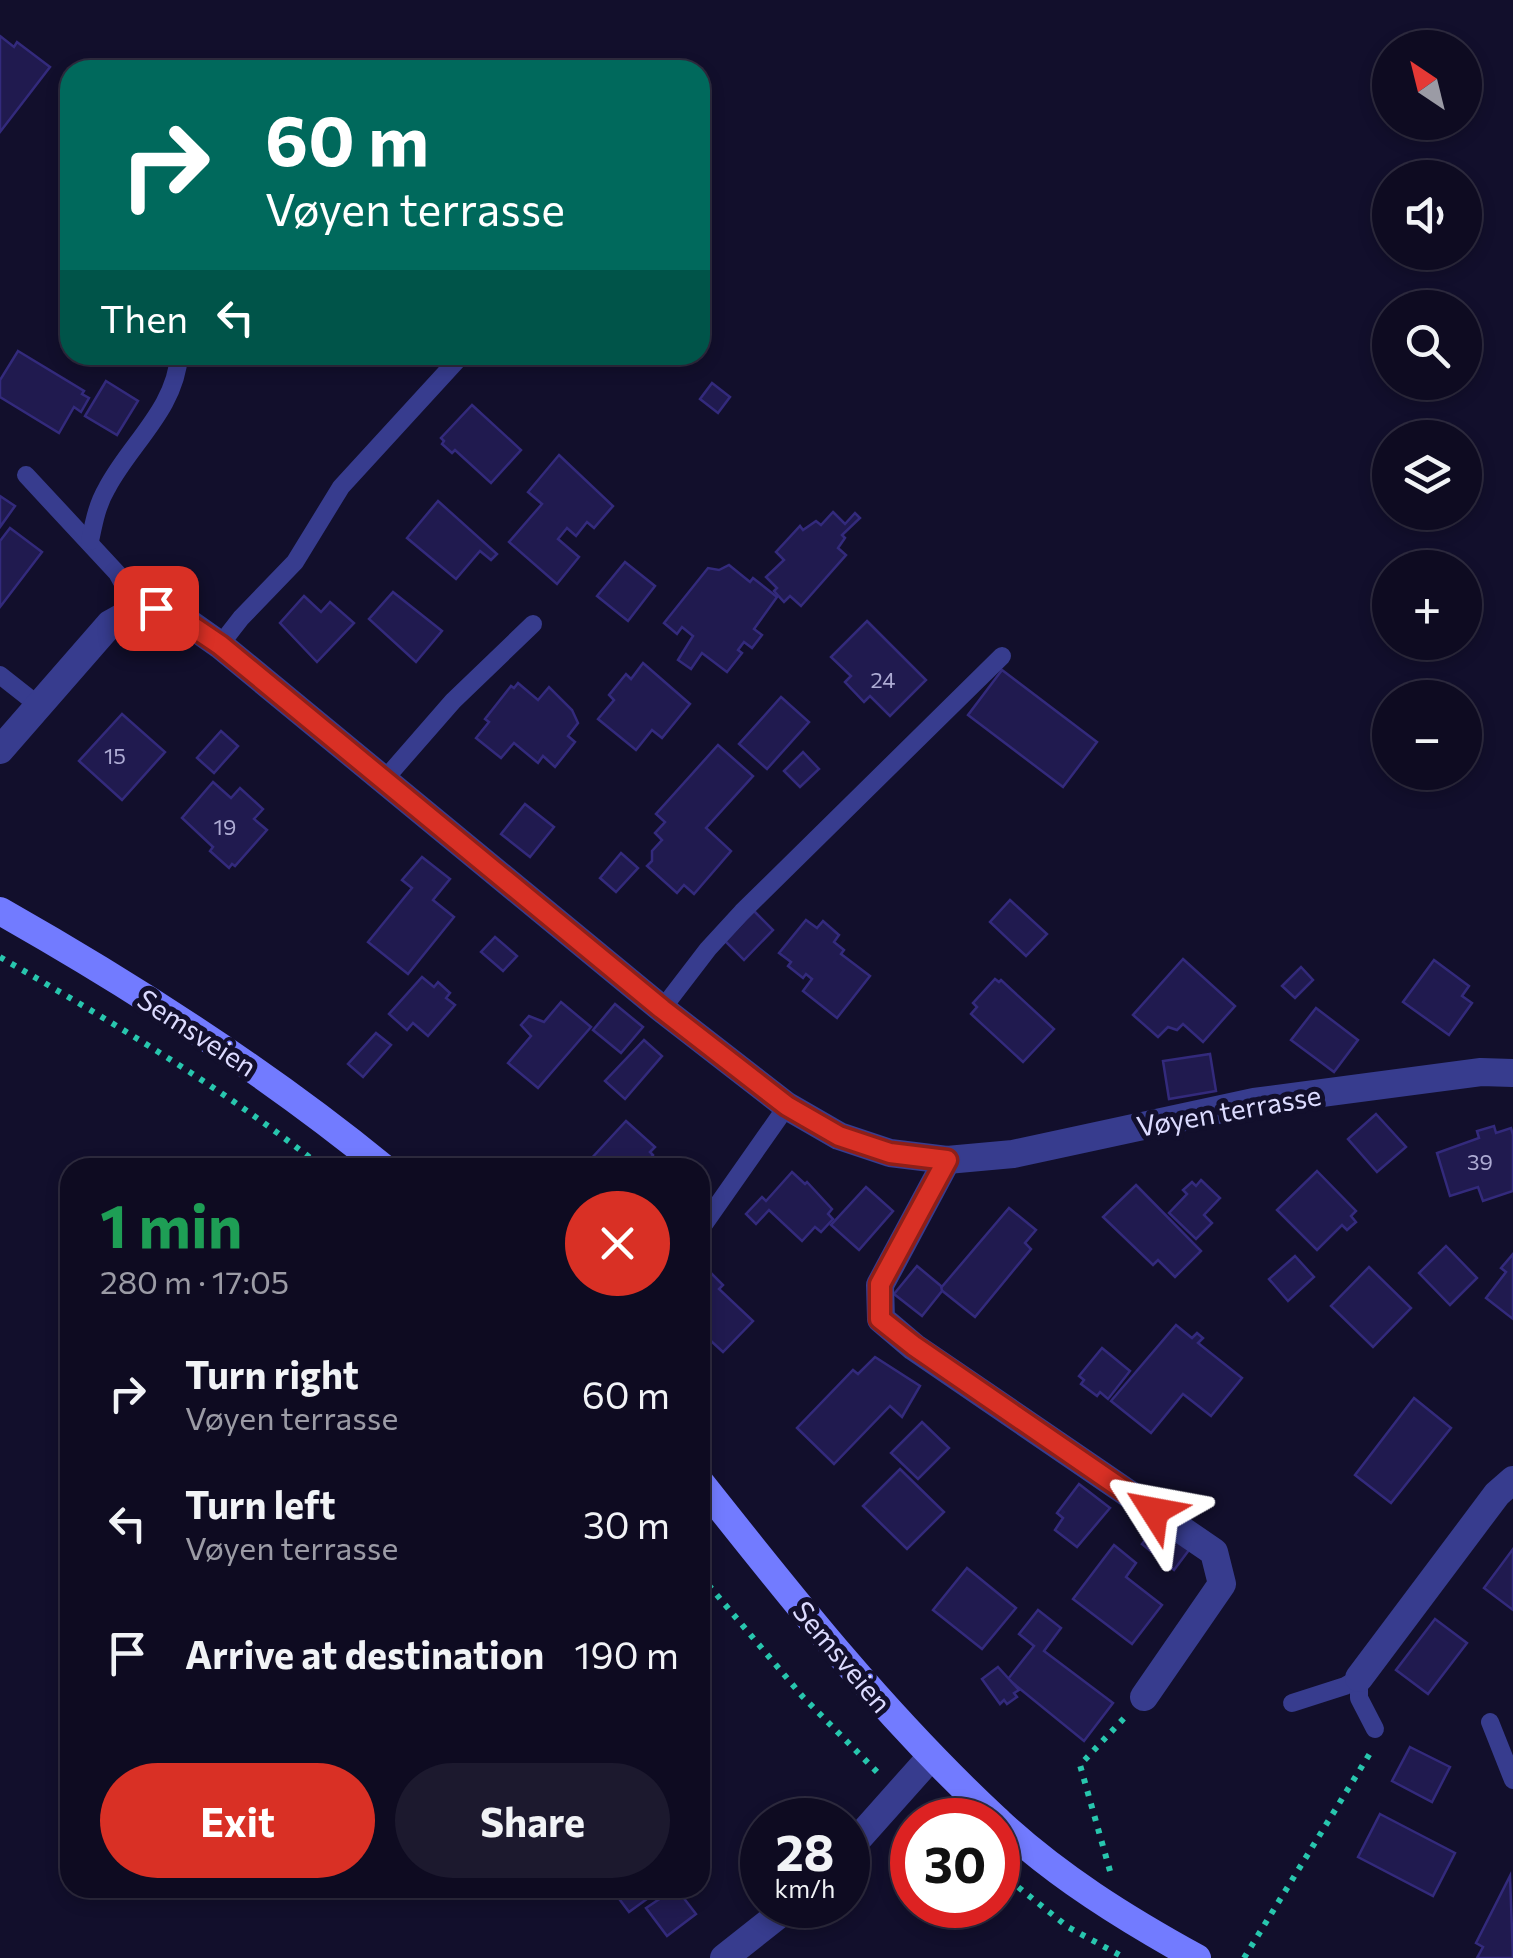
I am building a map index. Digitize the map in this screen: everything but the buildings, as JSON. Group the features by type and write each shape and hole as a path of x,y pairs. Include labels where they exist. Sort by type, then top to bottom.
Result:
{"main road":[{"name":"Semsveien","path":"0,912 209,1038 305,1105 371,1158"},
{"name":"Semsveien","path":"710,1495 838,1655 930,1758 973,1798"},
{"name":"Semsveien","path":"1020,1842 1124,1918 1197,1958"}],"street":[{"name":"Vøyen terrasse","path":"136,610 156,608 220,645 662,1009 787,1106 856,1142 890,1153 947,1160 1013,1154 1254,1102 1481,1072 1513,1073"},
{"path":"0,750 110,624 136,610"},
{"path":"947,1160 880,1284 880,1319 1214,1552 1222,1584 1144,1696"},
{"path":"1359,1678 1497,1494 1513,1480"},
{"path":"870,1824 930,1758"},
{"path":"724,1958 762,1928"}],"lane":[{"path":"90,541 96,510 108,484 160,410 172,388 177,365"},
{"path":"220,645 295,562 341,487 453,365"},
{"path":"26,474 118,574 136,610"},
{"path":"384,780 453,700 533,624"},
{"path":"662,1009 742,912 1002,656"},
{"path":"0,675 38,705"},
{"path":"710,1216 787,1106"},
{"path":"1292,1704 1359,1678 1359,1698 1376,1729"},
{"path":"1490,1722 1513,1780"}],"path":[{"path":"0,957 172,1058 273,1127 311,1158"},
{"path":"710,1587 803,1697 897,1793"},
{"path":"1124,1918 1080,1765 1144,1696"},
{"path":"1244,1958 1372,1750 1376,1729"},
{"path":"1020,1889 1068,1927 1125,1958"}],"route":[{"path":"156,608 220,645 662,1009 787,1106 839,1136 890,1153 947,1160 880,1284 880,1319 1154,1511"}]}
